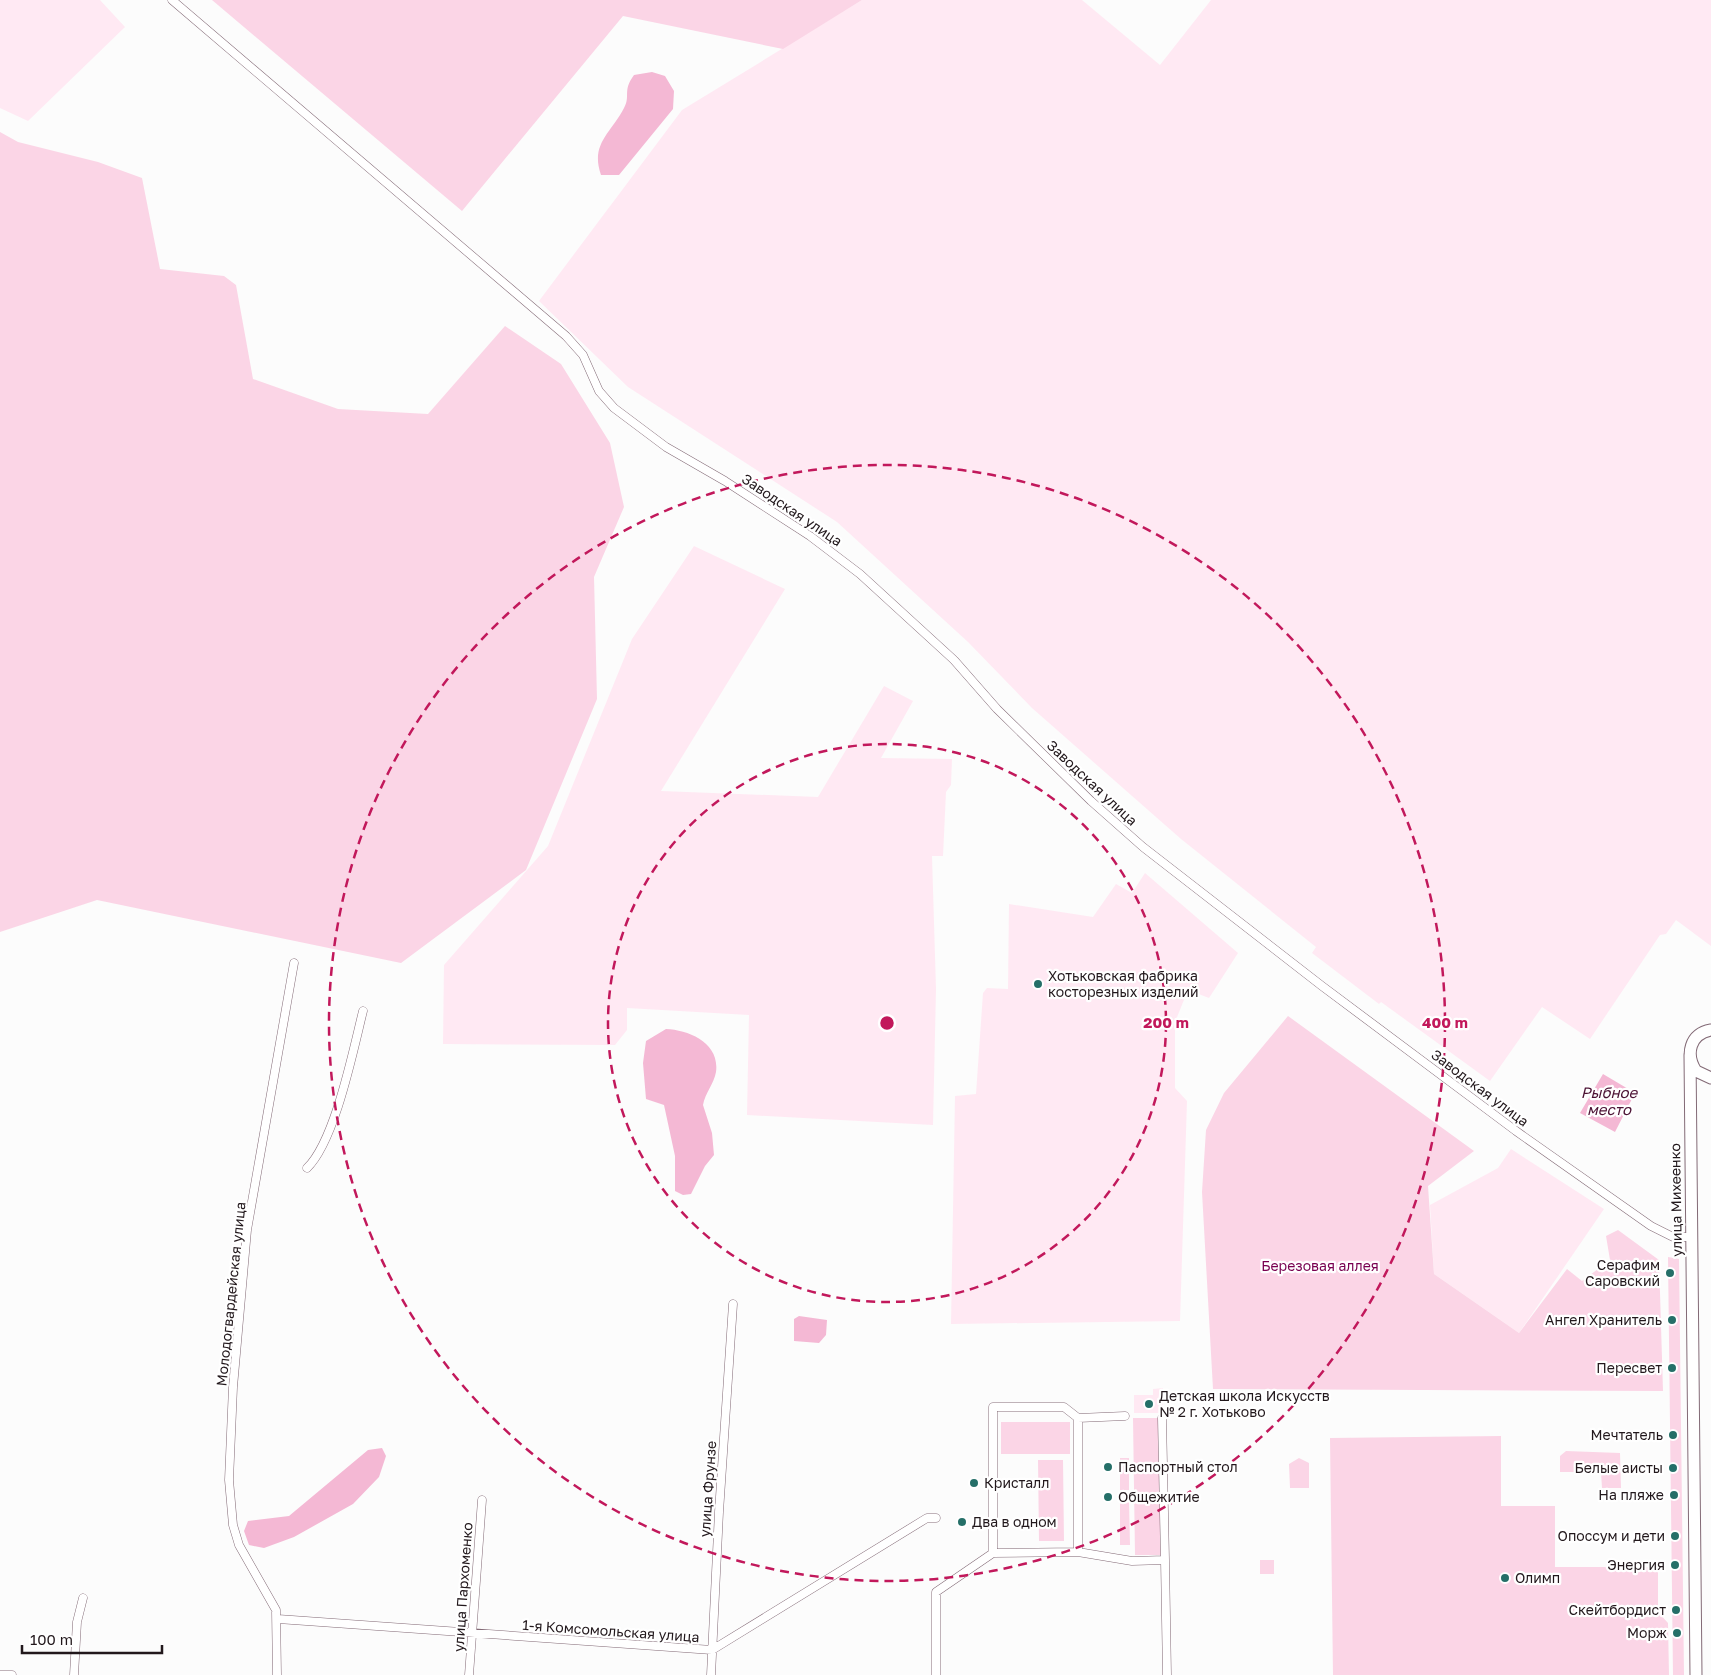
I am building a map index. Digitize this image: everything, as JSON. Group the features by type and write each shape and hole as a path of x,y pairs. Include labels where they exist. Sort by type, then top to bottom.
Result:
{"street":[{"name":"Заводская улица","path":"172,0 575,345 583,356 599,391 614,408 666,447 725,481 810,536 860,574 954,660 997,709 1078,788 1143,847 1322,986 1516,1131 1651,1226 1672,1236 1692,1237"},
{"name":"Молодогвардейская улица","path":"278,1619 273,1601 239,1545 232,1525 230,1480 233,1387 248,1230 294,964"},
{"path":"307,1168 322,1149 347,1076 363,1011"},
{"path":"1711,1030 1697,1036 1690,1049 1690,1056 1696,1071 1711,1078"},
{"name":"улица Михеенко","path":"1690,1056 1696,1675"},
{"path":"1690,1103 1695,1089 1711,1078"},
{"name":"улица Фрунзе","path":"712,1675 733,1304"},
{"path":"993,1553 993,1408 1064,1408 1078,1418 1125,1416"},
{"path":"1078,1418 1078,1552"},
{"path":"1162,1418 1167,1675"},
{"name":"улица Пархоменко","path":"469,1675 482,1500"},
{"name":"1-я Комсомольская улица","path":"278,1619 712,1650 927,1518 936,1518"},
{"path":"936,1675 936,1592 993,1553 1078,1552 1132,1561 1165,1560"},
{"path":"74,1675 77,1622 83,1598"},
{"path":"277,1675 278,1619"},
{"path":"0,1674 12,1675"}],"shaded area":[{"path":"0,0 100,0 125,27 28,121 0,108"},
{"path":"862,0 1082,0 1160,65 1211,0 1711,0 1711,946 1676,920 1666,934 1660,935 1590,1039 1542,1007 1490,1081 1381,1002 1379,1004 1312,953 1316,947 1181,839 1032,708 968,642 837,522 628,387 539,301 682,110"},
{"path":"694,546 785,589 661,791 818,797 884,686 913,701 881,758 952,759 951,785 946,792 943,856 932,856 936,989 933,1125 747,1115 749,1015 627,1008 627,1030 615,1045 443,1044 444,965 548,846 632,639"},
{"path":"1145,873 1238,953 1209,998 1188,990 1175,1022 1175,1088 1187,1101 1180,1321 951,1324 955,1096 976,1094 983,993 987,988 1008,989 1009,904 1093,917 1116,884 1132,893"},
{"path":"1511,1149 1604,1209 1519,1333 1434,1274 1430,1205 1498,1168"},
{"name":"Детская школа Искусств № 2 г. Хотьково","path":"1163,1388 1163,1413 1134,1413 1134,1395 1153,1395 1153,1389"}],"green space":[{"path":"212,0 862,0 783,49 623,16 462,211"},
{"path":"0,132 18,142 98,162 142,178 160,269 224,276 236,285 253,379 338,409 428,414 505,326 561,364 610,443 624,507 594,577 597,699 526,870 401,963 97,900 0,932"},
{"name":"Березовая аллея","path":"1288,1016 1474,1151 1428,1186 1434,1274 1519,1333 1567,1269 1582,1281 1610,1260 1606,1236 1618,1230 1659,1260 1663,1391 1213,1389 1202,1192 1206,1130 1224,1093"},
{"path":"1668,1257 1679,1259 1684,1675 1673,1675"},
{"path":"1133,1418 1158,1418 1161,1555 1135,1555"},
{"path":"1001,1422 1070,1422 1070,1454 1001,1454"},
{"path":"1501,1436 1501,1506 1555,1506 1555,1567 1658,1567 1658,1612 1668,1623 1669,1675 1333,1675 1330,1438"},
{"path":"1566,1451 1620,1453 1621,1488 1602,1488 1601,1472 1560,1472 1560,1456"},
{"path":"1120,1458 1129,1458 1129,1490 1120,1490"},
{"path":"1299,1458 1309,1463 1309,1488 1290,1488 1289,1464"},
{"path":"1038,1460 1063,1460 1064,1541 1039,1541"},
{"path":"1120,1502 1129,1502 1130,1545 1120,1545"},
{"path":"1260,1560 1274,1560 1274,1574 1260,1574"}],"water":[{"path":"652,72 665,76 674,91 673,109 619,175 601,175 598,164 600,147 626,104 628,85 634,75"},
{"path":"666,1029 684,1032 701,1040 713,1053 716,1062 715,1076 703,1105 712,1133 714,1155 705,1166 691,1194 683,1195 675,1191 675,1156 664,1105 646,1099 643,1063 646,1041"},
{"name":"Рыбное место","path":"1603,1074 1635,1093 1615,1132 1580,1113"},
{"path":"799,1316 827,1320 826,1335 819,1343 794,1341 794,1319"},
{"path":"382,1448 386,1456 379,1477 353,1504 294,1537 264,1548 249,1545 244,1531 248,1521 289,1516 368,1450"}],"place":[{"name":"Хотьковская фабрика косторезных изделий","path":"1038,984"},
{"name":"Серафим Саровский","path":"1670,1273"},
{"name":"Ангел Хранитель","path":"1672,1320"},
{"name":"Пересвет","path":"1672,1368"},
{"name":"Детская школа Искусств № 2 г. Хотьково","path":"1149,1404"},
{"name":"Мечтатель","path":"1673,1435"},
{"name":"Паспортный стол","path":"1108,1467"},
{"name":"Белые аисты","path":"1673,1468"},
{"name":"Кристалл","path":"974,1483"},
{"name":"На пляже","path":"1674,1495"},
{"name":"Общежитие","path":"1108,1497"},
{"name":"Два в одном","path":"962,1522"},
{"name":"Опоссум и дети","path":"1675,1536"},
{"name":"Энергия","path":"1675,1565"},
{"name":"Олимп","path":"1505,1578"},
{"name":"Скейтбордист","path":"1676,1610"},
{"name":"Морж","path":"1677,1633"}]}
